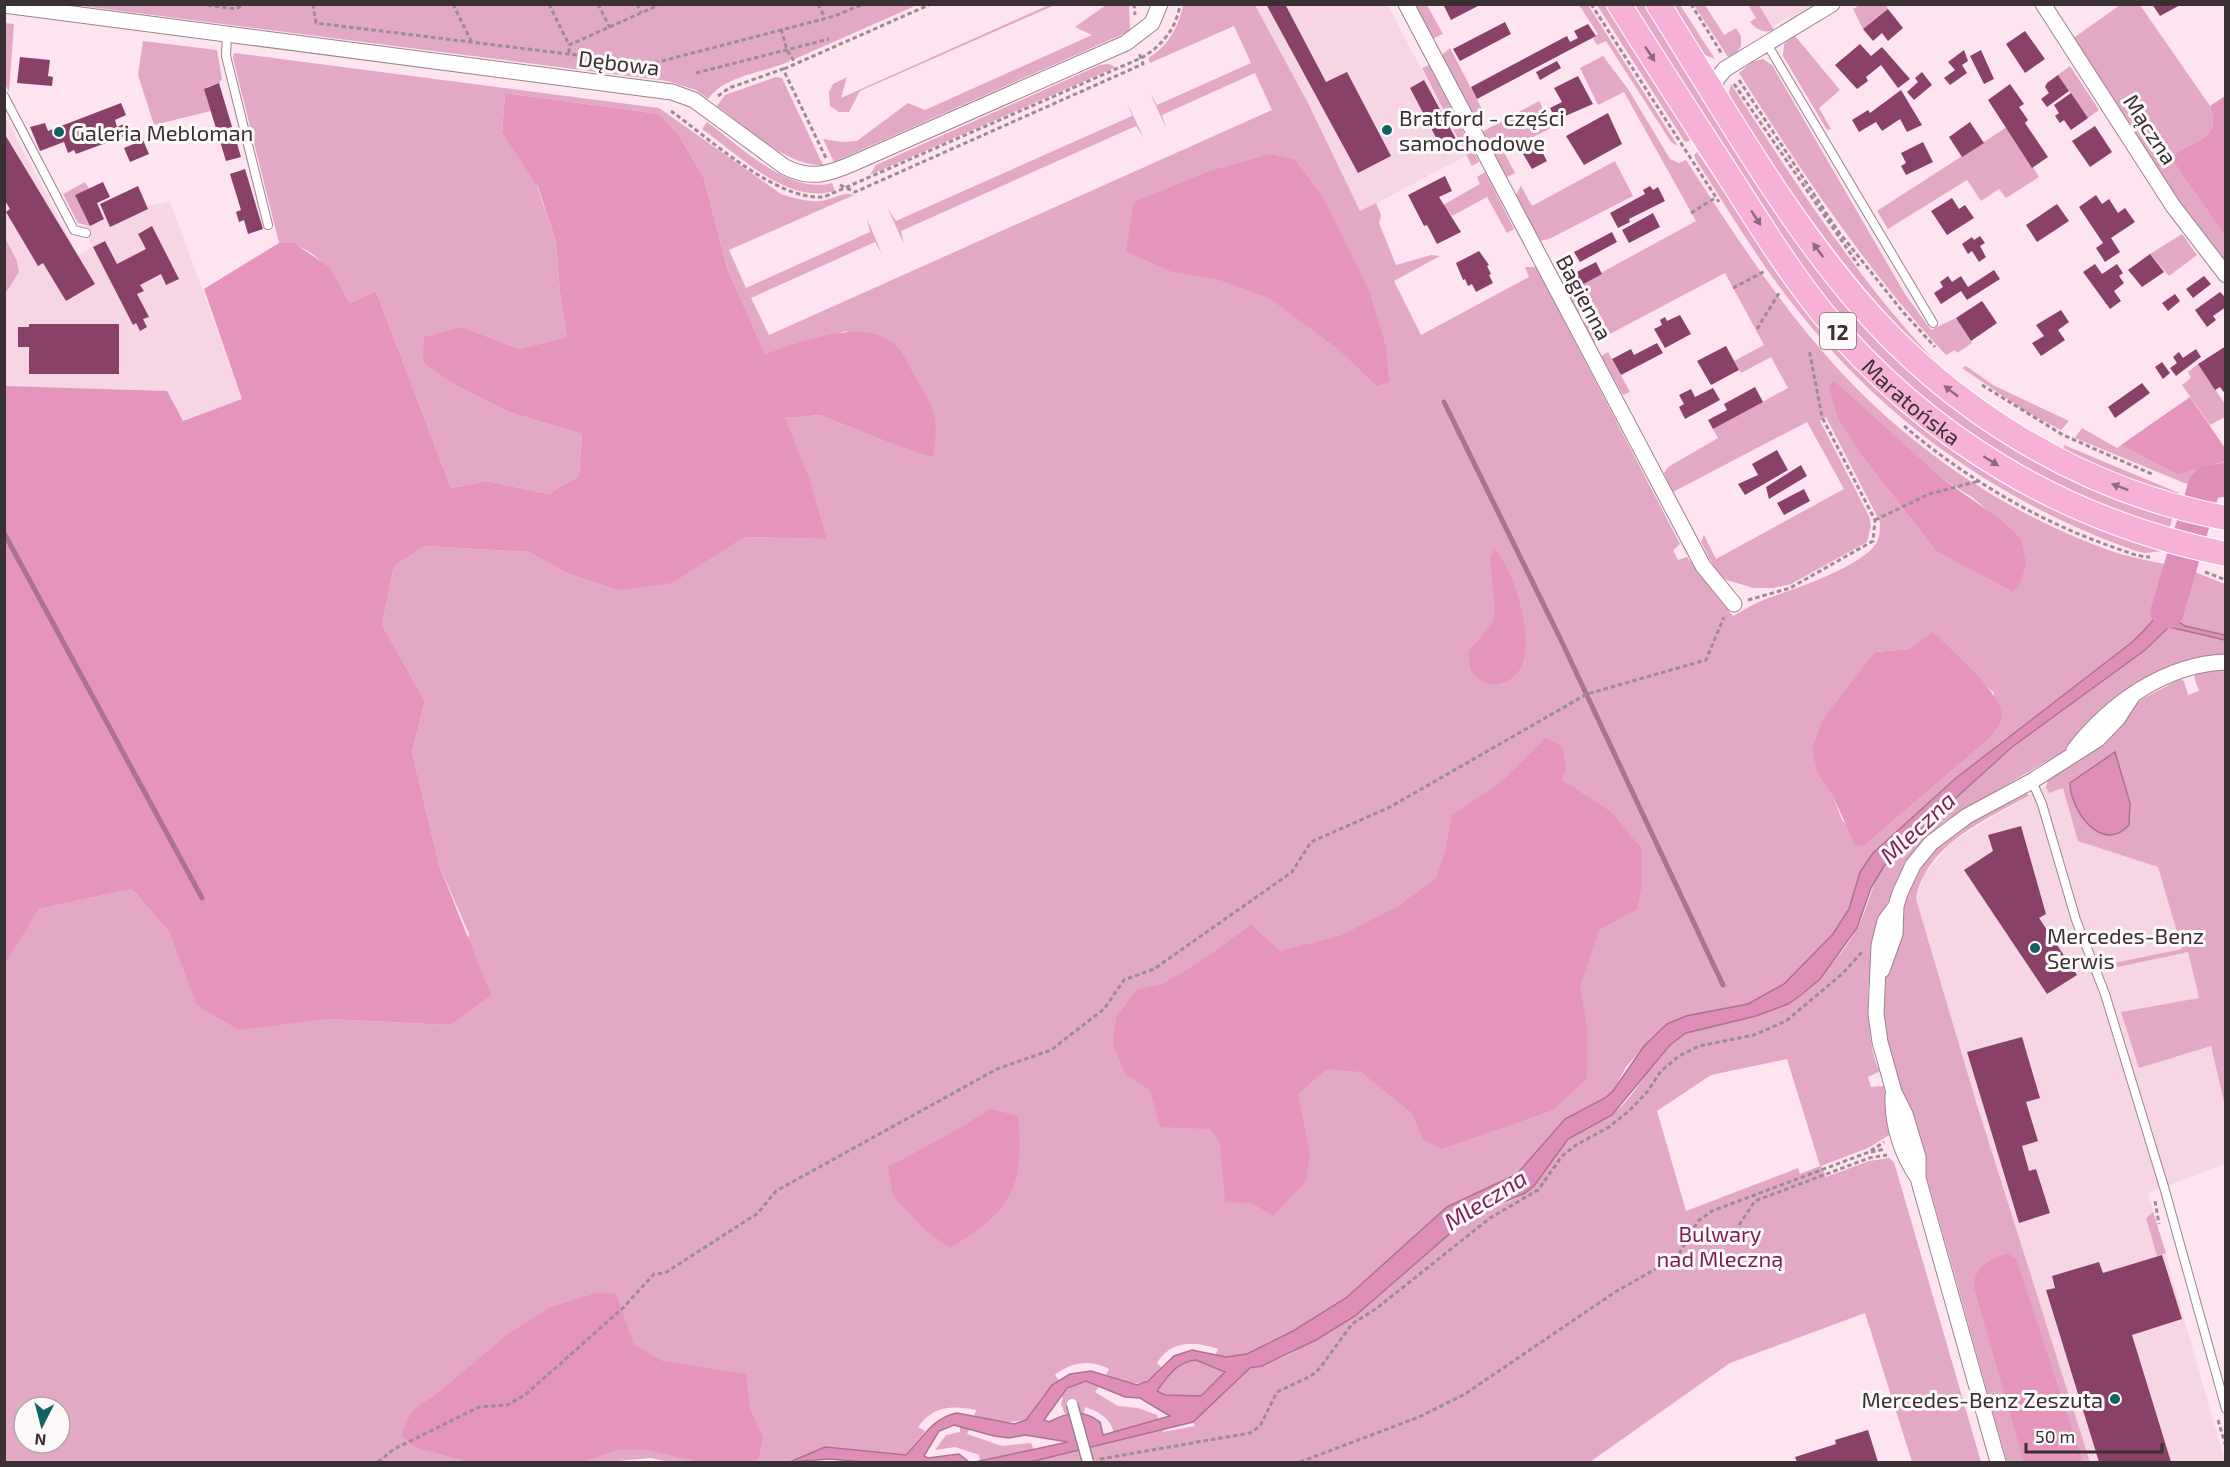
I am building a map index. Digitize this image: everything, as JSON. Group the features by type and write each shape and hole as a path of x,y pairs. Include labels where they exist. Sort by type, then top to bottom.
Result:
{"main road":[{"name":"Maratońska","path":"1618,4 1765,233 1809,296 1841,334 1889,383 1965,444 2025,482 2088,513 2166,539 2212,558"},
{"name":"Maratońska","path":"1658,4 1799,224 1837,275 1889,335 1916,362 1985,417 2046,453 2108,483 2175,506 2221,517"}],"street":[{"path":"1140,35 1152,23 1160,4"},
{"name":"Bagienna","path":"1406,4 1703,566 1734,604"},
{"path":"1699,69 1710,72 1725,69 1832,4"},
{"name":"Mączna","path":"2043,4 2173,206 2226,275"},
{"name":"Dębowa","path":"4,5 667,91 687,96 794,171 814,175 833,172 1140,35"},
{"path":"1715,93 1716,80 1725,69"},
{"path":"1998,1462 1918,1178 1918,1157 1911,1132 1894,1092 1877,1028 1881,936 1885,921 1896,906 1913,865 1931,843 1967,816 2032,781 2098,739 2118,718 2133,696 2166,677 2205,665 2226,662"},
{"path":"1878,978 1894,934 1896,906"},
{"path":"1072,1404 1088,1462"}],"lane":[{"path":"227,34 226,56 268,225"},
{"path":"1767,44 1933,324"},
{"path":"4,96 74,230 86,233"},
{"path":"2032,781 2042,804 2076,920 2105,994 2164,1187 2226,1409"}],"path":[{"path":"200,4 236,9 244,4"},
{"path":"281,4 294,4"},
{"path":"313,4 316,22 641,63 658,62 825,18 863,4"},
{"path":"453,4 471,41"},
{"path":"549,4 569,45 569,53"},
{"path":"598,4 610,28"},
{"path":"637,4 641,13"},
{"path":"569,45 661,4"},
{"path":"818,4 825,18"},
{"path":"666,107 675,106 699,124 721,93 729,88 783,69 931,4"},
{"path":"783,69 841,188 855,192 1143,64 1138,52 1146,48 1135,24 1134,4"},
{"path":"781,29 787,50 796,63"},
{"path":"696,73 829,39"},
{"path":"1691,213 1716,198"},
{"path":"1732,288 1765,271"},
{"path":"1757,329 1779,293"},
{"path":"378,1462 394,1449 478,1407 507,1406 525,1395 624,1308 654,1274 665,1272 758,1213 776,1191 997,1068 1051,1050 1104,1009 1124,980 1154,969 1292,872 1311,842 1390,807 1587,694 1706,660 1713,649 1721,622 1734,604 1790,588 1866,547 1873,541 1875,520 1822,417 1809,349"},
{"path":"1875,520 1929,494 1980,481"},
{"path":"2212,558 2226,580"},
{"path":"1088,1462 1250,1433 1265,1418 1277,1392 1311,1376 1320,1368 1352,1324 1377,1308 1490,1218 1538,1190 1562,1156 1576,1145 1610,1127 1630,1110 1647,1092 1661,1071 1679,1056 1699,1046 1763,1032 1786,1021 1842,974 1865,948 1881,936"},
{"path":"1300,1462 1419,1417 1465,1394 1615,1292 1677,1257 1698,1221 1712,1211 1869,1152"},
{"path":"1739,1226 1755,1201 1869,1158 1893,1156"}],"shaded area":[{"name":"Bratford - części samochodowe","path":"1255,5 1388,5 1466,156 1360,212 1308,103"},
{"path":"1759,5 1813,5 1794,17 1789,16 1775,25 1774,30"},
{"path":"505,93 659,114 678,134 704,178 727,268 765,354 832,334 851,332 884,337 902,354 932,407 936,424 933,457 892,444 820,415 785,418 809,478 827,539 745,537 672,583 619,590 565,572 529,552 425,546 394,566 382,625 425,701 412,752 439,865 491,995 450,1025 326,1019 239,1030 197,1005 169,932 132,889 39,909 5,964 5,386 167,391 183,421 242,399 204,289 279,243 294,243 329,267 350,303 376,291 451,488 487,481 548,494 579,476 582,434 512,413 454,384 423,362 424,337 463,327 519,349 567,337 560,293 556,242 538,187 502,133"},
{"path":"2225,96 2225,236 2174,163 2174,155 2209,133 2213,118 2210,106"},
{"path":"4,114 78,255 92,247 84,226 90,226 106,218 111,226 148,209 147,206 170,201 242,399 182,421 167,391 5,386"},
{"path":"1270,154 1295,160 1324,199 1369,291 1386,347 1389,382 1377,386 1338,349 1269,298 1217,279 1169,271 1126,251 1134,202 1210,171"},
{"path":"1834,381 1944,480 2000,519 2021,539 2026,563 2021,582 2014,592 1936,551 1862,456 1838,418 1829,387"},
{"path":"2190,397 2225,448 2225,461 2178,475 2121,445"},
{"path":"1495,550 1510,574 1516,590 1526,642 1520,669 1515,675 1503,683 1488,684 1476,677 1471,670 1469,651 1493,622 1495,608 1490,556"},
{"path":"1933,632 1991,691 2001,710 2000,722 1989,739 1864,846 1855,845 1833,796 1818,775 1812,749 1823,719 1875,652 1910,649"},
{"name":"Mercedes-Benz Zeszuta","path":"2135,732 2225,1107 2225,1164 2148,1193 2225,1462 2090,1462 1977,1105 1916,899 1924,875 1952,842"},
{"path":"1546,738 1562,746 1566,767 1562,780 1611,812 1641,848 1642,885 1637,909 1599,930 1580,987 1587,1027 1587,1078 1553,1110 1441,1149 1423,1139 1412,1113 1361,1072 1327,1069 1298,1094 1310,1153 1306,1181 1273,1216 1252,1203 1225,1202 1220,1142 1210,1129 1160,1127 1150,1090 1125,1074 1113,1043 1116,1018 1136,990 1163,984 1201,961 1251,925 1280,951 1340,936 1397,907 1436,879 1445,852 1452,815 1500,783"},
{"path":"990,1109 1018,1116 1019,1162 1015,1180 1000,1209 988,1222 950,1248 925,1230 893,1196 888,1167 957,1130"},
{"path":"2008,1254 2016,1259 2083,1462 2024,1462 1974,1287 1976,1274 1984,1264"},
{"path":"597,1293 616,1294 634,1345 662,1361 746,1374 750,1409 763,1437 758,1460 699,1462 648,1450 620,1449 583,1462 470,1462 414,1447 401,1435 412,1411 438,1393 508,1334 551,1307"}],"green space":[{"path":"1885,4 1888,9 1863,29 1853,9 1860,5"},
{"path":"75,5 917,5 795,59 790,58 790,61 780,65 735,80 715,91 708,99 696,90 667,81"},
{"path":"1049,5 1055,5 860,91 849,112 839,112 830,106 829,92 833,84 847,77 841,98"},
{"path":"1106,5 1129,5 1130,31 834,162 823,139 842,142 857,141 908,103 925,110 1092,35 1075,27"},
{"path":"1183,5 1255,5 1308,103 1360,211 1376,203 1381,215 1379,223 1396,265 1431,255 1440,256 1394,281 1421,335 1529,277 1525,267 1536,267 1680,544 1673,550 1678,560 1687,557 1733,616 1762,601 1825,577 1855,562 1875,545 1879,537 1880,522 1826,417 1820,421 1869,516 1871,526 1867,542 1791,584 1773,588 1754,588 1723,579 1717,573 1701,542 1704,535 1716,559 1844,489 1807,422 1673,492 1664,473 1668,467 1718,438 1713,429 1788,388 1771,357 1741,373 1734,361 1764,345 1725,273 1593,343 1582,324 1591,319 1588,312 1578,314 1566,292 1696,221 1624,92 1598,105 1580,68 1603,56 1628,89 1670,159 1679,163 1686,160 1777,294 1838,369 1897,426 1930,452 1999,499 2036,519 2111,551 2173,566 2168,596 2155,620 2131,643 1956,778 1873,853 1860,872 1849,909 1833,935 1784,984 1748,1004 1717,1011 1654,1035 1626,1067 1613,1091 1605,1098 1565,1119 1517,1174 1447,1207 1346,1298 1293,1331 1247,1354 1233,1358 1215,1356 1218,1349 1192,1344 1176,1346 1163,1355 1157,1363 1161,1367 1155,1374 1149,1379 1136,1383 1129,1383 1106,1375 1109,1369 1102,1366 1088,1363 1074,1365 1055,1375 1059,1380 1043,1395 1026,1420 1002,1423 974,1417 976,1410 951,1408 936,1411 918,1427 925,1431 906,1455 832,1450 804,1456 790,1462 668,1462 651,1458 608,1462 5,1462 4,964 39,909 132,889 169,932 198,1006 326,1019 450,1025 469,934 439,865 412,752 425,701 382,625 394,566 425,546 529,552 565,572 671,583 745,537 827,539 785,418 820,415 892,444 933,456 846,331 765,354 727,268 704,178 678,134 659,114 505,93 502,133 536,183 556,242 560,293 567,337 519,349 463,327 512,413 582,434 579,476 548,494 487,481 451,488 376,291 350,303 330,271 313,254 291,244 279,243 233,58 234,53 659,108 781,194 815,201 846,194 854,195 729,250 746,288 870,232 867,219 882,254 875,242 751,298 769,335 1272,110 1255,73 1162,115 1166,128 1150,93 1157,105 1251,63 1234,26 1150,63 1148,58 1167,42","holes":["1834,382 1944,480 1972,497 2021,539 2015,591 1936,551 1862,456","1910,649 1985,685 1994,693 1989,739 1864,846 1842,820 1833,796 1818,775 1875,652"]},
{"path":"1414,5 1427,5 1443,34 1432,39"},
{"path":"1579,5 1588,5 1678,146 1671,142 1606,41 1597,45 1593,38 1598,34"},
{"path":"1597,5 1607,5 1691,139 1689,141 1685,142"},
{"path":"1631,5 1646,5 1700,90 1887,348 2173,516 2169,530 2077,497 2033,475 1949,421 1875,356 1842,320 1790,250"},
{"path":"1669,5 1680,5 1715,59 1702,54"},
{"path":"1694,5 1705,5 1724,35 1736,28 1741,36 1741,46 1736,54 1728,57"},
{"path":"1748,5 1759,5 1774,30 1764,31 1752,25 1750,22 1756,18"},
{"path":"2120,5 2140,5 2210,106 2213,118 2209,133 2174,155 2174,163 2225,236 2225,263 2176,196 2072,39"},
{"path":"5,23 14,24 9,92 5,84"},
{"path":"1795,36 1840,90 1819,108 1831,129 1827,130 1783,56 1784,44"},
{"path":"143,41 217,50 222,79 219,83 207,87 206,96 211,111 154,125 138,75"},
{"path":"1450,48 1484,113 1475,118 1442,55"},
{"path":"1763,59 1772,65 1905,294 1931,330 1956,318 1972,343 1957,353 1955,350 1946,355 1888,289 1836,219 1739,73 1752,62"},
{"path":"1108,64 1116,67 870,175 876,165 1100,65"},
{"path":"1429,65 1479,162 1472,166 1422,68"},
{"path":"2070,66 2099,110 2088,118 2058,75"},
{"path":"776,77 782,78 823,165 809,164 781,152 717,106 725,95"},
{"path":"1731,84 1828,229 1880,298 1938,364 1936,365 1906,335 1878,304 1826,240 1732,102 1729,93"},
{"path":"1539,101 1553,127 1504,152 1515,173 1505,178 1482,132"},
{"path":"1127,103 1144,138 1136,126 901,231 904,244 888,209 896,221 1132,116"},
{"path":"707,122 765,166 799,182 815,185 832,183 835,191 817,193 799,191 764,175 702,129"},
{"path":"2007,127 2039,177 2006,198 1999,189 1981,201 1967,180 1888,229 1877,211"},
{"path":"1697,152 1779,271 1999,478 2079,520 2163,551 2145,553 2136,551 2038,509 1992,483 1948,454 1906,422 1830,348 1781,289 1696,160 1694,155"},
{"path":"1615,161 1633,196 1549,239 1539,241 1515,196 1521,186 1532,206"},
{"path":"1485,172 1514,229 1507,233 1487,197 1452,216 1443,205 1480,184 1477,177"},
{"path":"85,182 89,189 75,195 90,226 78,223 63,194"},
{"path":"2182,234 2197,255 2169,276 2150,254"},
{"path":"5,238 17,261 19,272 5,294"},
{"path":"1608,352 1630,392 1623,395 1601,356"},
{"path":"2198,364 2225,404 2225,417 2210,425 2182,385 2191,378 2188,372"},
{"path":"1966,366 1993,385 2069,421 2061,430 2025,411 1962,368"},
{"path":"2082,428 2117,448 2121,445 2178,475 2225,461 2225,474 2202,477 2190,485 2075,438"},
{"path":"2064,445 2179,493 2178,496 2123,477 2063,451"},
{"path":"2190,570 2225,584 2225,635 2185,626 2173,618 2182,585"},
{"name":"Bulwary nad Mleczną","path":"2169,627 2225,640 2225,656 2189,661 2069,748 1944,822 1907,866 1893,891 1874,946 1868,1003 1870,1037 1874,1058 1880,1071 1868,1077 1871,1087 1884,1086 1891,1134 1868,1148 1821,1166 1826,1177 1869,1161 1889,1158 1894,1162 1981,1462 1912,1462 1865,1313 1730,1363 1590,1462 980,1462 979,1455 955,1447 935,1450 946,1435 960,1432 960,1425 970,1428 967,1434 1002,1446 1031,1443 1034,1450 1114,1433 1100,1413 1085,1407 1084,1413 1065,1414 1061,1404 1063,1398 1059,1396 1073,1385 1083,1382 1100,1385 1095,1392 1118,1406 1138,1408 1157,1415 1163,1432 1195,1426 1193,1422 1199,1416 1201,1396 1165,1395 1157,1391 1181,1364 1195,1361 1228,1371 1251,1369 1288,1355 1312,1342 1366,1306 1453,1229 1526,1192 1573,1136 1608,1117 1623,1105 1659,1057 1683,1035 1773,1009 1803,993 1820,978 1850,940 1863,917 1880,872 1894,854 2012,747 2145,650","holes":["1787,1059 1820,1166 1800,1174 1798,1168 1686,1211 1657,1111 1711,1075"]},
{"path":"2225,670 2225,1107 2211,1046 2139,1068 2121,1012 2199,998 2188,952 2113,968 2114,963 2182,949 2158,867 2078,841 2063,788 2049,793 2046,787 2048,779 2142,699 2180,679 2184,681 2188,695 2199,691 2194,677 2196,673"},
{"path":"2024,793 2030,795 1978,824 1945,848 1932,863 1922,880 1916,899 1977,1105 2090,1462 2007,1462 1935,1205 1893,1069 1884,1029 1884,993 1890,953 1901,911 1917,875 1927,860 1948,839"},
{"path":"2153,1212 2166,1253 2157,1256 2146,1218"}],"water":[{"path":"2225,474 2225,484 2212,490 2190,485 2202,477"},
{"path":"2173,566 2190,570 2182,585 2173,618 2185,626 2225,635 2225,640 2169,627 2145,650 2012,747 1894,854 1871,888 1857,928 1820,979 1801,995 1788,1004 1756,1016 1686,1033 1670,1045 1612,1115 1568,1139 1534,1186 1525,1193 1469,1217 1355,1316 1316,1340 1262,1366 1250,1368 1193,1422 1030,1462 975,1462 1068,1442 1025,1435 1009,1438 994,1436 954,1425 939,1431 924,1456 928,1458 959,1454 969,1462 864,1462 830,1459 790,1462 825,1447 906,1455 934,1424 957,1413 1014,1424 1026,1420 1052,1385 1070,1374 1091,1371 1137,1385 1148,1381 1174,1356 1192,1350 1226,1357 1247,1354 1293,1331 1346,1298 1447,1207 1517,1174 1565,1119 1605,1098 1613,1091 1644,1046 1667,1024 1686,1016 1748,1004 1784,984 1833,934 1849,909 1860,872 1873,853 1956,778 2131,643 2161,609","holes":["1196,1360 1225,1372 1201,1396 1165,1395 1157,1391 1178,1367","1086,1381 1125,1397 1140,1398 1170,1416 1103,1435 1100,1422 1087,1415 1075,1413 1049,1422 1044,1420 1067,1388"]},
{"path":"2115,752 2130,803 2129,825 2119,833 2108,835 2098,832 2082,816 2071,794 2070,783"}],"building":[{"path":"1266,4 1285,4 1326,82 1347,72 1391,156 1358,173"},
{"path":"1443,4 1477,4 1478,6 1451,20"},
{"path":"2152,4 2182,4 2160,16"},
{"path":"1888,9 1903,28 1888,41 1882,33 1873,41 1863,29"},
{"path":"1505,22 1511,34 1460,61 1453,49"},
{"path":"1588,24 1596,36 1477,99 1471,87 1567,36 1570,42 1578,38 1574,31"},
{"path":"2025,31 2045,59 2025,73 2006,44"},
{"path":"1860,44 1871,56 1882,47 1910,79 1898,88 1881,65 1866,77 1868,81 1857,89 1835,65"},
{"path":"1964,50 1968,61 1962,65 1967,73 1950,85 1944,78 1955,70 1948,62"},
{"path":"1981,50 1994,79 1984,84 1970,56"},
{"path":"20,57 50,60 48,76 53,77 52,86 17,83"},
{"path":"1557,61 1561,68 1540,80 1536,72"},
{"path":"1922,72 1932,85 1914,100 1907,92 1918,82 1915,78"},
{"path":"2058,75 2069,91 2047,107 2041,99 2049,93 2045,87"},
{"path":"1578,76 1593,104 1556,120 1550,108 1562,102 1554,88"},
{"path":"1424,80 1456,139 1441,147 1410,88"},
{"path":"219,83 241,157 226,161 204,89"},
{"path":"2010,84 2024,104 2019,107 2028,120 2025,123 2048,157 2032,168 1988,100"},
{"path":"1901,90 1922,125 1907,132 1900,119 1882,131 1876,122 1859,132 1852,120 1868,110 1870,113"},
{"path":"2071,93 2088,118 2071,130 2064,120 2060,123 2055,116 2059,113 2054,105"},
{"path":"121,103 126,115 115,120 117,127 126,123 133,133 76,154 74,150 68,153 64,142 40,151 30,127 45,123 48,131"},
{"path":"1608,113 1622,144 1584,165 1566,136"},
{"path":"1970,122 1984,143 1962,157 1949,137"},
{"path":"2095,126 2112,152 2090,167 2072,141"},
{"path":"4,133 95,284 66,301 43,263 38,266 6,212 10,209 4,199"},
{"path":"143,140 149,154 130,162 124,148"},
{"path":"1923,142 1933,162 1906,175 1901,166 1906,163 1901,153"},
{"path":"1539,146 1547,161 1532,169 1523,154"},
{"path":"245,169 263,229 248,234 244,220 239,222 236,212 241,210 230,174"},
{"path":"1445,176 1452,191 1439,197 1461,232 1437,244 1427,225 1424,226 1408,195"},
{"path":"103,182 110,197 97,203 104,219 90,226 75,195"},
{"path":"138,186 148,209 110,227 100,204"},
{"path":"1650,186 1653,190 1658,187 1665,201 1629,219 1630,222 1618,228 1610,213 1645,194 1643,190"},
{"path":"2096,195 2102,204 2109,199 2118,213 2125,208 2135,222 2111,238 2120,252 2105,262 2096,248 2103,243 2079,207"},
{"path":"1952,198 1959,209 1965,205 1974,218 1947,235 1931,211"},
{"path":"2057,204 2069,221 2037,242 2026,225"},
{"path":"1653,213 1660,227 1629,243 1622,230"},
{"path":"152,226 179,279 166,285 161,274 140,285 144,291 137,294 149,317 143,319 147,327 140,331 136,323 133,325 93,247 105,241 117,264 146,249 138,234"},
{"path":"1612,232 1617,242 1580,262 1574,252"},
{"path":"1980,236 1985,243 1980,246 1986,257 1979,262 1972,251 1968,254 1962,244 1972,237 1974,240"},
{"path":"1479,251 1489,265 1487,266 1491,274 1489,275 1493,283 1476,292 1472,284 1468,286 1465,279 1463,280 1456,263"},
{"path":"2150,254 2164,272 2142,287 2128,270"},
{"path":"1596,262 1602,274 1576,288 1569,276"},
{"path":"2095,264 2102,274 2117,264 2123,273 2119,276 2124,283 2114,291 2121,301 2110,309 2083,272"},
{"path":"1994,270 2000,279 1967,300 1961,291 1941,304 1934,293 1943,287 1940,282 1948,276 1952,282 1961,276 1968,287"},
{"path":"2204,276 2211,284 2193,298 2186,289"},
{"path":"2220,292 2226,298 2226,307 2213,316 2216,320 2207,327 2195,310"},
{"path":"2175,294 2180,301 2168,311 2162,303"},
{"path":"1982,301 1997,323 1971,341 1956,318"},
{"path":"2061,310 2069,322 2058,330 2065,340 2041,356 2032,343 2044,336 2036,325"},
{"path":"1680,315 1691,334 1665,348 1654,329 1662,325 1660,320 1665,317 1667,321"},
{"path":"29,324 119,324 119,374 29,374 29,347 18,347 18,327 29,327"},
{"path":"1657,343 1663,353 1621,375 1612,359 1631,349 1634,355"},
{"path":"1726,346 1739,370 1711,385 1697,361"},
{"path":"2226,346 2226,395 2220,387 2215,390 2198,364"},
{"path":"2196,349 2201,357 2176,376 2170,368 2177,363 2173,357 2179,352 2183,358"},
{"path":"2162,362 2170,373 2163,379 2155,367"},
{"path":"2142,383 2150,393 2115,418 2108,407"},
{"path":"1755,387 1763,402 1713,429 1708,420 1727,410 1724,404"},
{"path":"1713,388 1720,400 1685,419 1679,407 1684,404 1679,395 1691,389 1695,397"},
{"path":"1777,450 1788,470 1745,495 1738,484 1758,475 1752,464"},
{"path":"1801,465 1807,476 1769,499 1766,487"},
{"path":"1804,489 1810,501 1784,515 1777,503"},
{"path":"2021,826 2046,914 2039,918 2077,975 2047,994 1964,870 1993,851 1988,835"},
{"path":"2022,1037 2040,1098 2026,1102 2038,1141 2022,1146 2029,1171 2036,1169 2050,1213 2019,1223 1967,1052"},
{"name":"Mercedes-Benz Zeszuta","path":"2162,1255 2182,1319 2132,1335 2171,1462 2099,1462 2046,1290 2055,1288 2052,1276 2099,1262 2103,1273"},
{"path":"1868,1430 1878,1462 1797,1462 1795,1457 1836,1444 1835,1440"}],"waterway":[{"path":"1444,402 1560,638 1723,985"},
{"name":"Mleczna","path":"2167,612 2204,487 2208,482 2226,480"},
{"path":"4,533 202,898"}],"place":[{"name":"Bratford - części samochodowe","path":"1387,130"},
{"name":"Galeria Mebloman","path":"59,132"},
{"name":"Mercedes-Benz Serwis","path":"2035,948"},
{"name":"Mercedes-Benz Zeszuta","path":"2115,1399"}]}
